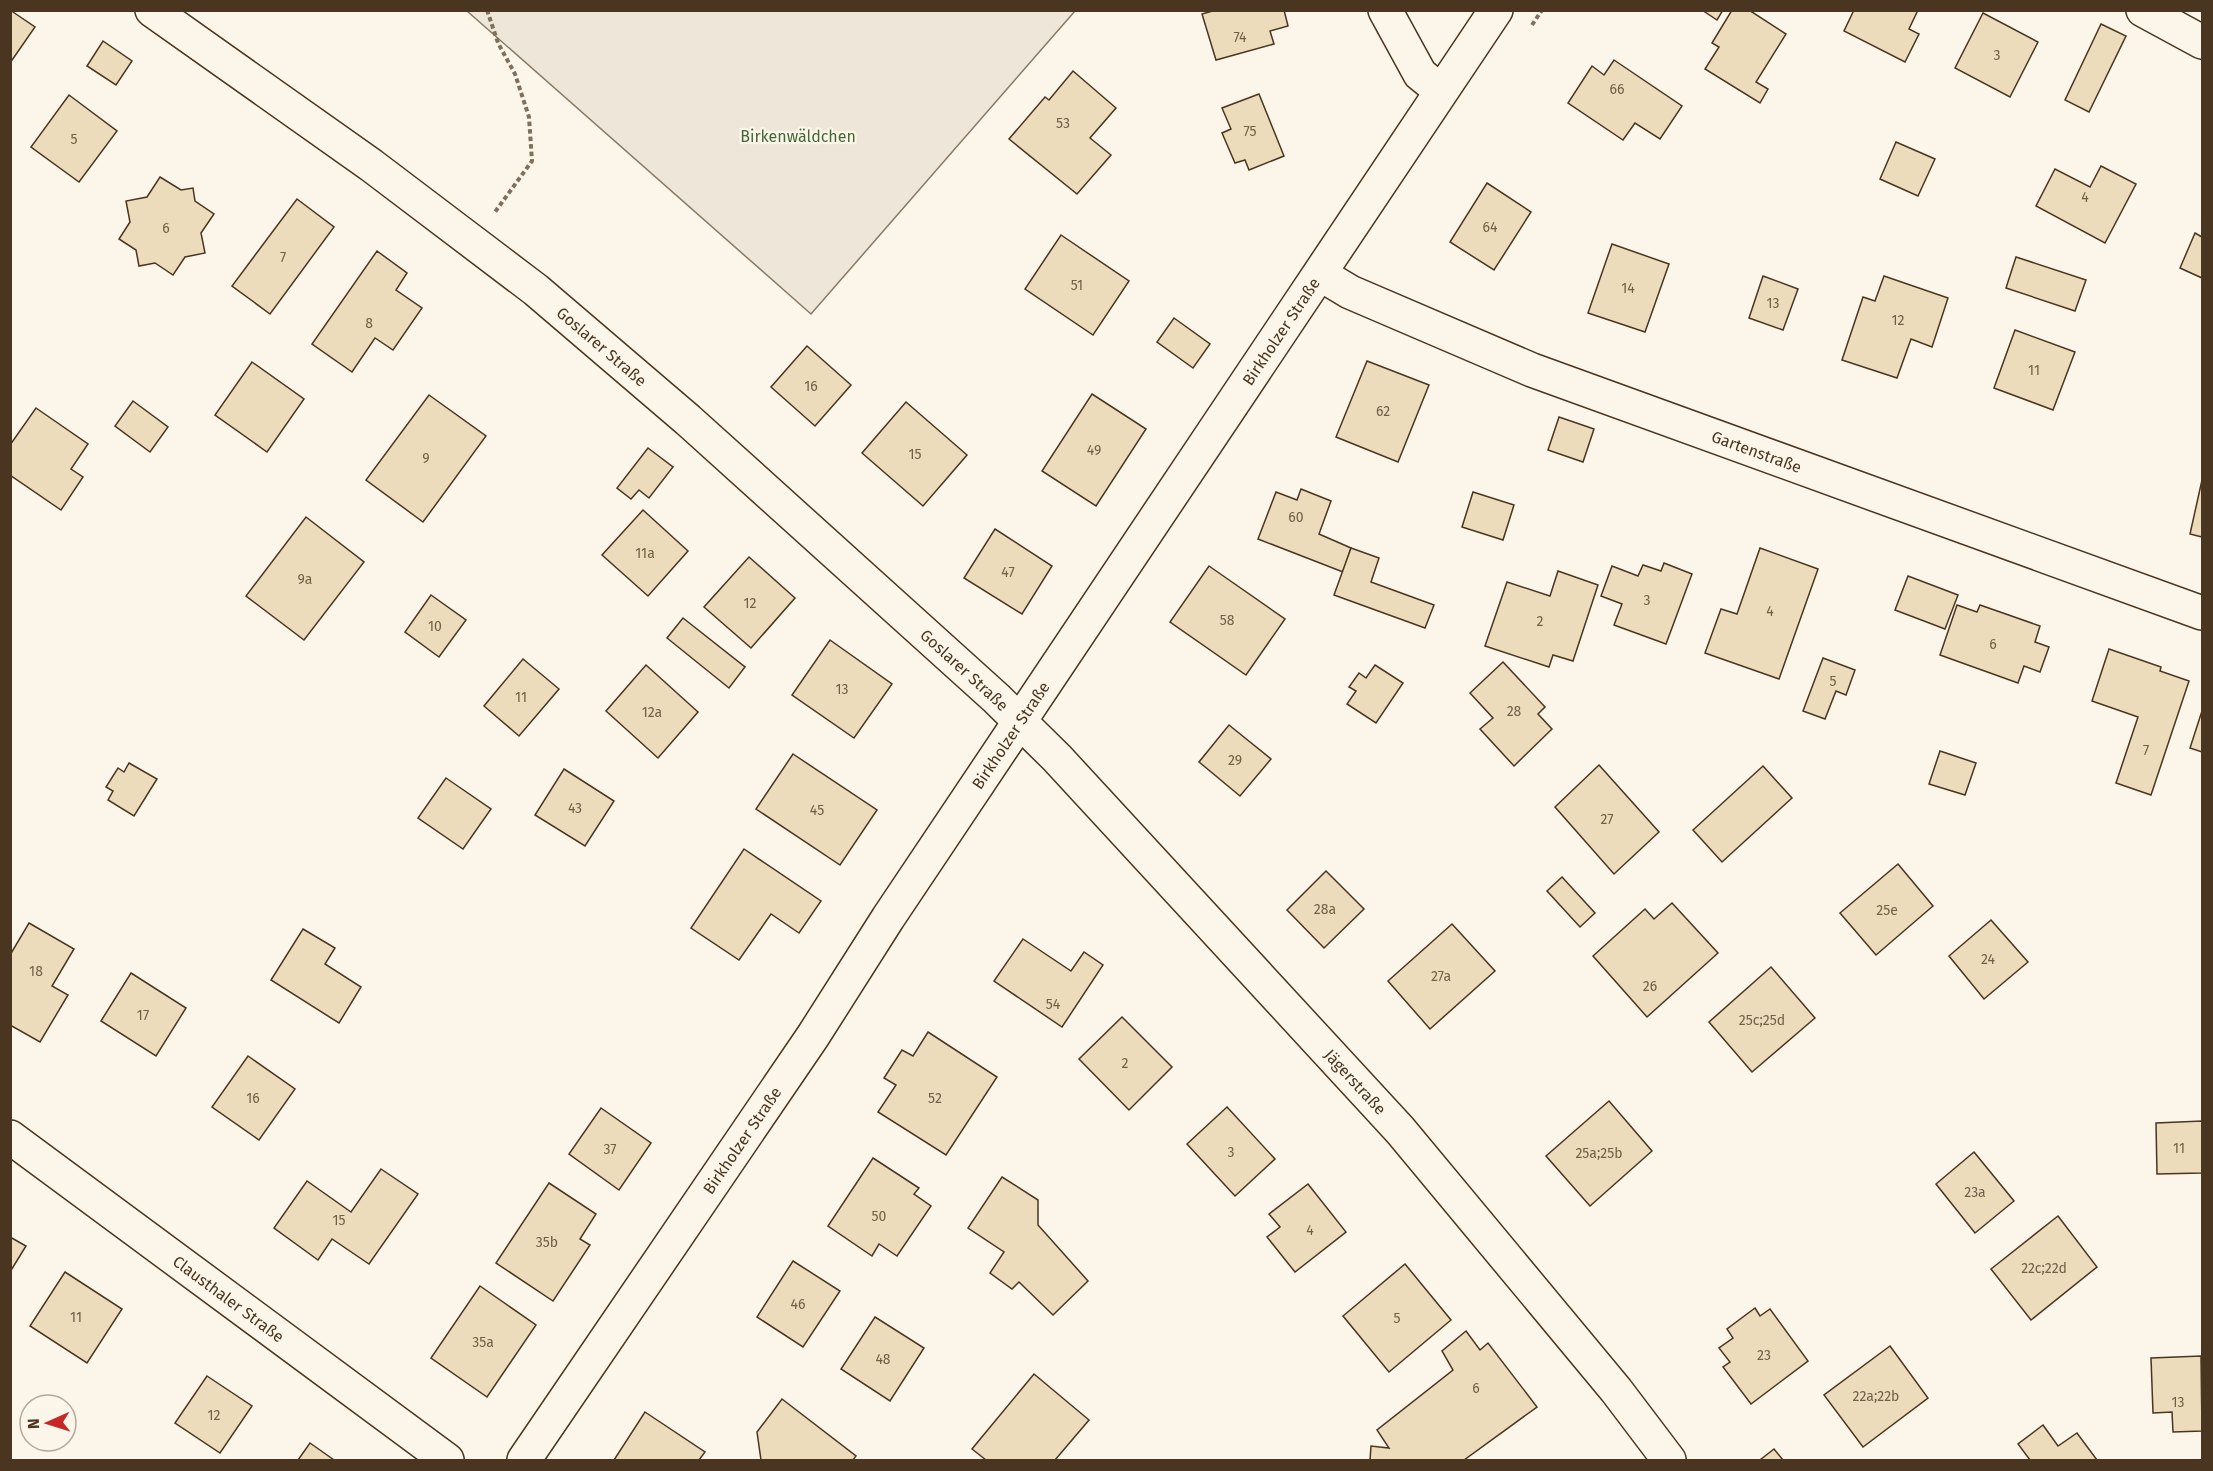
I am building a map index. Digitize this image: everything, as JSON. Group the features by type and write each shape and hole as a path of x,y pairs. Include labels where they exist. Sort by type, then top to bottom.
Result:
{"street":[{"name":"Goslarer Straße","path":"152,10 333,137 536,290 688,420 1020,722"},
{"path":"1384,10 1420,74 1441,91"},
{"name":"Birkholzer Straße","path":"524,1461 813,1036 888,918 1496,10"},
{"path":"2143,10 2202,42"},
{"name":"Gartenstraße","path":"1320,274 1350,292 1532,370 2202,613"},
{"name":"Jägerstraße","path":"1020,722 1400,1130 1616,1390 1669,1461"},
{"name":"Clausthaler Straße","path":"10,1137 447,1461"}],"path":[{"path":"474,242 532,161 529,117 515,74 498,43 487,10"}],"green space":[{"name":"Birkenwäldchen","path":"467,11 1075,11 811,314"}],"building":[{"path":"10,10 35,27 10,63"},
{"path":"1216,10 1284,10 1288,26 1270,31 1274,44 1216,60 1202,14"},
{"path":"1702,10 1723,10 1717,20"},
{"path":"1732,10 1749,10 1786,34 1756,82 1768,89 1760,103 1705,69 1719,47 1712,43"},
{"path":"1854,10 1918,10 1909,29 1919,34 1905,62 1844,31"},
{"path":"1983,13 2038,42 2010,97 1955,68"},
{"path":"2101,24 2126,36 2089,112 2065,100"},
{"path":"103,41 132,61 116,85 87,66"},
{"path":"1614,60 1682,106 1660,139 1635,123 1623,140 1568,103 1592,66 1604,75"},
{"path":"1073,71 1116,108 1090,138 1111,155 1077,194 1009,139 1045,97 1049,100"},
{"path":"1259,94 1284,156 1249,170 1245,160 1235,163 1222,133 1231,129 1222,108"},
{"path":"69,95 117,131 79,182 31,147"},
{"path":"1896,142 1935,159 1918,196 1880,179"},
{"path":"2101,166 2136,184 2105,243 2036,206 2055,169 2090,187"},
{"path":"160,177 181,190 193,188 195,201 214,214 201,233 205,253 185,257 173,275 155,263 139,266 136,250 119,239 130,222 126,201 147,197"},
{"path":"1487,183 1531,212 1494,270 1450,242"},
{"path":"297,199 334,227 270,314 232,286"},
{"path":"2195,233 2202,237 2202,278 2180,268"},
{"path":"1061,235 1129,281 1093,335 1025,289"},
{"path":"1612,244 1669,264 1645,332 1588,313"},
{"path":"377,251 407,273 396,290 422,308 393,350 375,338 352,372 312,344"},
{"path":"2016,257 2086,280 2075,311 2006,288"},
{"path":"1763,276 1798,289 1783,330 1749,318"},
{"path":"1884,276 1948,298 1932,347 1911,339 1897,378 1842,360 1863,297 1875,301"},
{"path":"1174,318 1210,344 1193,368 1157,342"},
{"path":"2015,330 2075,352 2053,410 1994,388"},
{"path":"807,346 851,385 815,426 771,387"},
{"path":"1367,361 1429,385 1398,462 1336,437"},
{"path":"252,362 304,399 267,452 215,415"},
{"path":"1092,394 1146,429 1096,506 1042,471"},
{"path":"429,395 486,436 423,522 366,480"},
{"path":"133,401 168,427 150,452 115,426"},
{"path":"906,402 967,455 923,506 862,453"},
{"path":"36,408 88,444 71,469 83,477 61,510 10,475 10,445"},
{"path":"1559,417 1594,429 1583,462 1548,450"},
{"path":"648,448 673,467 649,498 639,490 631,499 617,488"},
{"path":"2202,480 2202,537 2190,534"},
{"path":"1301,489 1331,501 1319,534 1351,548 1343,572 1258,539 1276,492 1297,500"},
{"path":"1473,492 1514,505 1503,540 1462,527"},
{"path":"643,510 688,551 648,596 602,555"},
{"path":"306,517 364,562 304,640 246,596"},
{"path":"995,529 1052,566 1022,614 964,578"},
{"path":"1351,548 1379,558 1371,582 1434,605 1425,628 1334,595"},
{"path":"1760,548 1818,569 1779,679 1705,653 1721,609 1737,614"},
{"path":"749,557 795,598 751,648 704,607"},
{"path":"1664,563 1692,574 1666,644 1614,625 1622,604 1601,596 1612,566 1638,576 1643,565 1661,571"},
{"path":"1209,566 1285,619 1246,675 1170,622"},
{"path":"1558,571 1598,585 1573,661 1553,655 1549,667 1485,646 1507,582 1550,596"},
{"path":"1908,576 1958,595 1945,629 1895,610"},
{"path":"431,595 466,620 439,657 405,632"},
{"path":"1957,605 1977,612 1980,605 2040,626 2035,642 2049,647 2040,672 2024,666 2018,683 1940,655"},
{"path":"683,618 745,667 729,688 667,638"},
{"path":"830,640 892,684 854,738 792,695"},
{"path":"2109,649 2161,667 2160,671 2189,681 2151,795 2116,783 2138,717 2092,701"},
{"path":"1823,658 1855,670 1846,695 1836,691 1825,719 1803,711"},
{"path":"523,659 559,689 519,736 484,706"},
{"path":"1503,662 1545,707 1538,714 1552,729 1514,766 1480,729 1493,718 1470,693"},
{"path":"646,665 698,712 658,758 606,711"},
{"path":"1375,665 1403,683 1376,723 1347,704 1356,691 1349,687 1359,673 1366,678"},
{"path":"2202,711 2202,752 2190,748"},
{"path":"1229,725 1271,759 1240,796 1199,762"},
{"path":"1940,751 1976,763 1965,795 1929,784"},
{"path":"793,754 877,810 840,865 756,809"},
{"path":"129,763 157,779 134,816 108,800 113,791 106,787 118,768 124,772"},
{"path":"1599,765 1659,832 1614,874 1555,807"},
{"path":"1763,766 1792,798 1722,862 1693,830"},
{"path":"564,769 614,801 585,846 535,815"},
{"path":"446,778 491,809 463,849 418,818"},
{"path":"744,849 821,901 799,933 771,914 739,960 691,928"},
{"path":"1898,864 1933,906 1876,955 1840,913"},
{"path":"1326,871 1364,909 1324,948 1287,910"},
{"path":"1562,877 1595,913 1580,927 1547,891"},
{"path":"1672,903 1718,953 1647,1017 1593,956 1645,909 1654,919"},
{"path":"1991,920 2028,962 1984,999 1949,956"},
{"path":"29,923 74,949 52,986 68,995 40,1042 10,1025 10,955"},
{"path":"1452,924 1495,971 1430,1029 1388,981"},
{"path":"303,929 335,948 325,964 361,987 339,1023 271,980"},
{"path":"1023,939 1071,971 1084,952 1103,965 1062,1027 994,981"},
{"path":"1771,967 1815,1018 1752,1072 1709,1022"},
{"path":"131,973 186,1008 156,1056 101,1021"},
{"path":"1122,1017 1172,1067 1129,1110 1079,1059"},
{"path":"928,1032 997,1077 946,1155 878,1112 896,1085 884,1078 902,1050 913,1056"},
{"path":"248,1056 295,1089 259,1140 212,1107"},
{"path":"1609,1101 1652,1151 1590,1206 1546,1156"},
{"path":"1227,1107 1275,1159 1235,1196 1187,1144"},
{"path":"601,1108 651,1143 619,1190 569,1154"},
{"path":"2202,1121 2202,1173 2157,1174 2156,1123"},
{"path":"1974,1152 2014,1201 1975,1233 1936,1184"},
{"path":"873,1158 919,1188 914,1194 931,1206 897,1256 879,1244 872,1256 828,1226"},
{"path":"381,1169 418,1194 369,1264 332,1239 318,1260 274,1228 307,1181 351,1212"},
{"path":"1002,1177 1038,1200 1038,1225 1088,1281 1053,1315 1019,1282 1012,1289 990,1273 1004,1252 968,1228"},
{"path":"549,1183 596,1214 580,1239 590,1245 553,1301 496,1263"},
{"path":"1308,1184 1346,1232 1295,1272 1267,1237 1280,1227 1269,1214"},
{"path":"2058,1216 2097,1267 2031,1320 1991,1269"},
{"path":"10,1237 26,1246 10,1272"},
{"path":"793,1261 840,1291 803,1347 757,1317"},
{"path":"1405,1264 1451,1320 1389,1372 1343,1316"},
{"path":"65,1272 122,1309 87,1363 30,1326"},
{"path":"480,1286 536,1325 487,1397 431,1358"},
{"path":"1755,1308 1760,1316 1770,1309 1808,1361 1751,1404 1723,1367 1730,1362 1719,1348 1733,1338 1727,1329"},
{"path":"875,1317 924,1348 890,1401 841,1369"},
{"path":"1466,1331 1480,1350 1488,1343 1537,1407 1464,1460 1370,1460 1371,1446 1389,1448 1377,1430 1453,1370 1442,1351"},
{"path":"1890,1346 1928,1398 1863,1447 1824,1395"},
{"path":"2201,1356 2202,1431 2173,1432 2172,1412 2153,1413 2151,1358"},
{"path":"1034,1374 1089,1420 1055,1460 986,1460 972,1449"},
{"path":"207,1376 252,1406 220,1453 175,1423"},
{"path":"782,1399 856,1456 853,1460 761,1460 757,1432"},
{"path":"645,1412 705,1452 699,1460 614,1460"},
{"path":"2043,1425 2058,1446 2077,1433 2097,1460 2030,1460 2018,1444"},
{"path":"310,1443 334,1460 298,1460"},
{"path":"1774,1449 1783,1460 1760,1460"}]}
